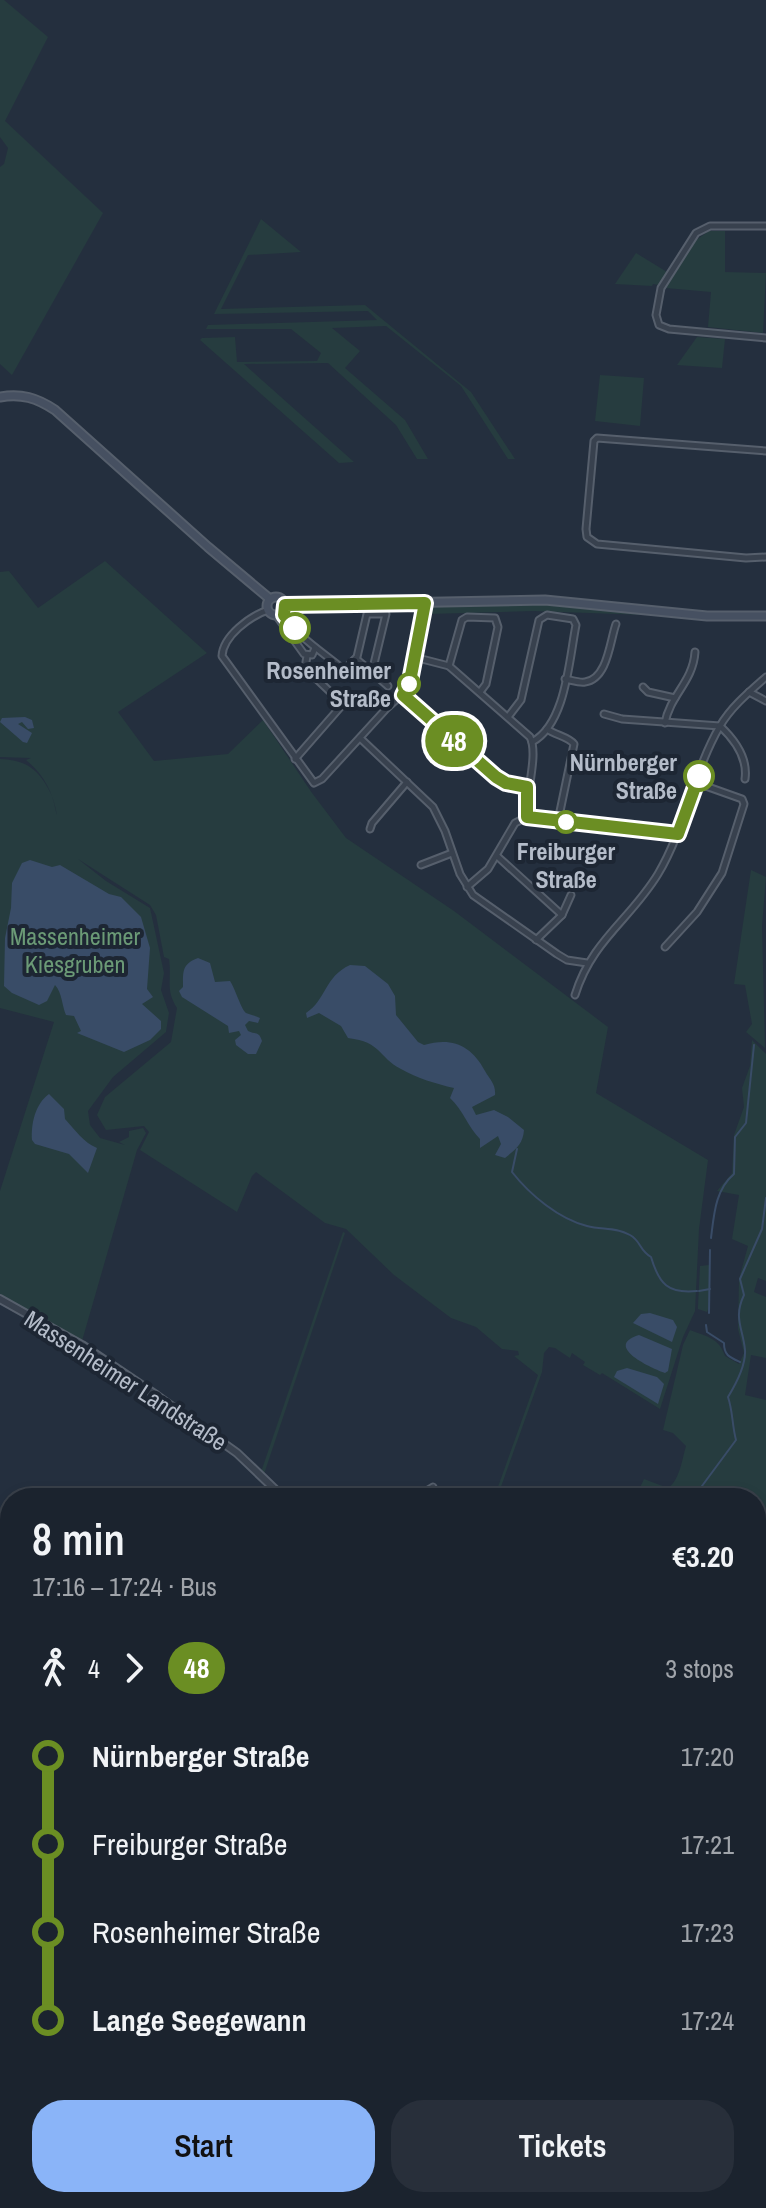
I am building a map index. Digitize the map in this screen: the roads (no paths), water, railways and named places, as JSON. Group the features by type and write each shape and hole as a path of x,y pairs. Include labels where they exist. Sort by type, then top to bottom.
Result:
{"main road":[{"path":"0,397 17,395 34,398 55,410 270,599"},
{"path":"270,599 278,597 281,611"},
{"path":"270,599 268,610 281,611 410,603 545,600 707,616 766,616"}],"street":[{"path":"766,226 710,226 696,233 661,288 656,315 659,325 669,329 766,338"},
{"path":"766,451 597,438 594,441 586,529 587,537 597,544 746,558 766,557"},
{"path":"410,603 423,615"},
{"path":"268,610 250,617 224,647 222,654 314,783 322,779 386,709 403,695 408,685 425,603"},
{"path":"281,611 307,656 305,668 343,704 295,759"},
{"path":"281,611 315,648 322,650 344,670 356,659 367,614 386,614 372,672"},
{"path":"508,717 521,700 539,620 542,616 571,617 576,623 558,713 547,729 532,742"},
{"path":"449,666 462,620 467,617 495,618 498,627 486,684 480,692"},
{"path":"565,679 585,683 597,676 616,624"},
{"path":"307,656 313,654 315,648"},
{"path":"665,723 675,698 693,671 695,652"},
{"path":"414,657 449,666 532,742 534,752 527,787 527,817"},
{"path":"356,659 388,686"},
{"path":"575,995 587,963 656,877 678,834 709,746 720,726 766,677"},
{"path":"643,687 648,692 675,698"},
{"path":"749,692 766,701"},
{"path":"403,695 496,777 506,783 527,787"},
{"path":"604,714 665,723 720,726 739,750 745,766 745,779"},
{"path":"547,729 571,739 574,747 558,821"},
{"path":"360,738 436,813 467,887 482,903 567,960 587,963"},
{"path":"370,829 374,820 407,782"},
{"path":"665,947 697,912 722,873 744,804 742,799 697,783"},
{"path":"467,887 488,869 509,831 527,817 678,834"},
{"path":"421,865 452,853"},
{"path":"497,856 562,915"},
{"path":"536,940 562,915 571,895"},
{"name":"Massenheimer Landstraße","path":"0,1299 82,1345 156,1395 237,1453 274,1488"}],"water":[{"path":"25,717 32,720 34,728 28,729 22,722 18,724 32,733 27,743 0,722 2,718"},
{"path":"30,860 52,867 60,865 109,894 121,897 141,917 150,948 147,989 153,997 142,1004 161,1021 161,1029 150,1040 124,1052 77,1033 81,1031 74,1016 66,1015 55,985 47,1001 39,1005 4,986 5,938 12,883 22,863"},
{"path":"198,958 210,963 215,982 230,981 246,1013 260,1018 258,1023 249,1021 245,1025 248,1031 261,1038 256,1054 248,1054 236,1045 235,1040 241,1035 239,1031 229,1033 228,1026 182,997 179,991 183,987 184,969"},
{"path":"350,965 365,966 388,984 395,996 396,1015 418,1042 424,1045 443,1042 460,1045 480,1062 495,1088 495,1095 472,1107 476,1115 494,1110 524,1130 520,1143 505,1158 495,1155 501,1144 498,1136 480,1148 480,1139 450,1098 454,1088 401,1069 374,1046 348,1038 341,1026 319,1013 307,1018 306,1013 330,982"},
{"path":"49,1094 64,1109 65,1119 76,1132 97,1148 88,1173 69,1154 35,1144 32,1140 35,1115 40,1103"},
{"path":"650,1313 673,1320 677,1327 672,1342 633,1323 641,1314"},
{"path":"639,1335 672,1349 668,1371 665,1373 651,1367 628,1351 626,1345 629,1340"},
{"path":"627,1368 657,1377 664,1384 658,1404 614,1377 617,1371"}],"waterway":[{"path":"711,1238 719,1195 734,1174 735,1137 746,1123 754,1045"},
{"path":"517,1149 512,1172 546,1205 576,1223 630,1235 651,1257 657,1274 666,1285 679,1291 697,1291"},
{"path":"700,1488 736,1440 728,1397 740,1375 745,1356 739,1317 744,1295 740,1279 762,1229 766,1198"},
{"path":"709,1313 710,1250"},
{"path":"699,1291 710,1289"},
{"path":"706,1325 707,1332 724,1343 728,1355 740,1362"}],"place":[{"name":"Rosenheimer Straße","path":"409,684"},
{"name":"Nürnberger Straße","path":"699,776"},
{"name":"Freiburger Straße","path":"566,822"}],"park label":[{"name":"Massenheimer Kiesgruben","path":"75,950"}]}
